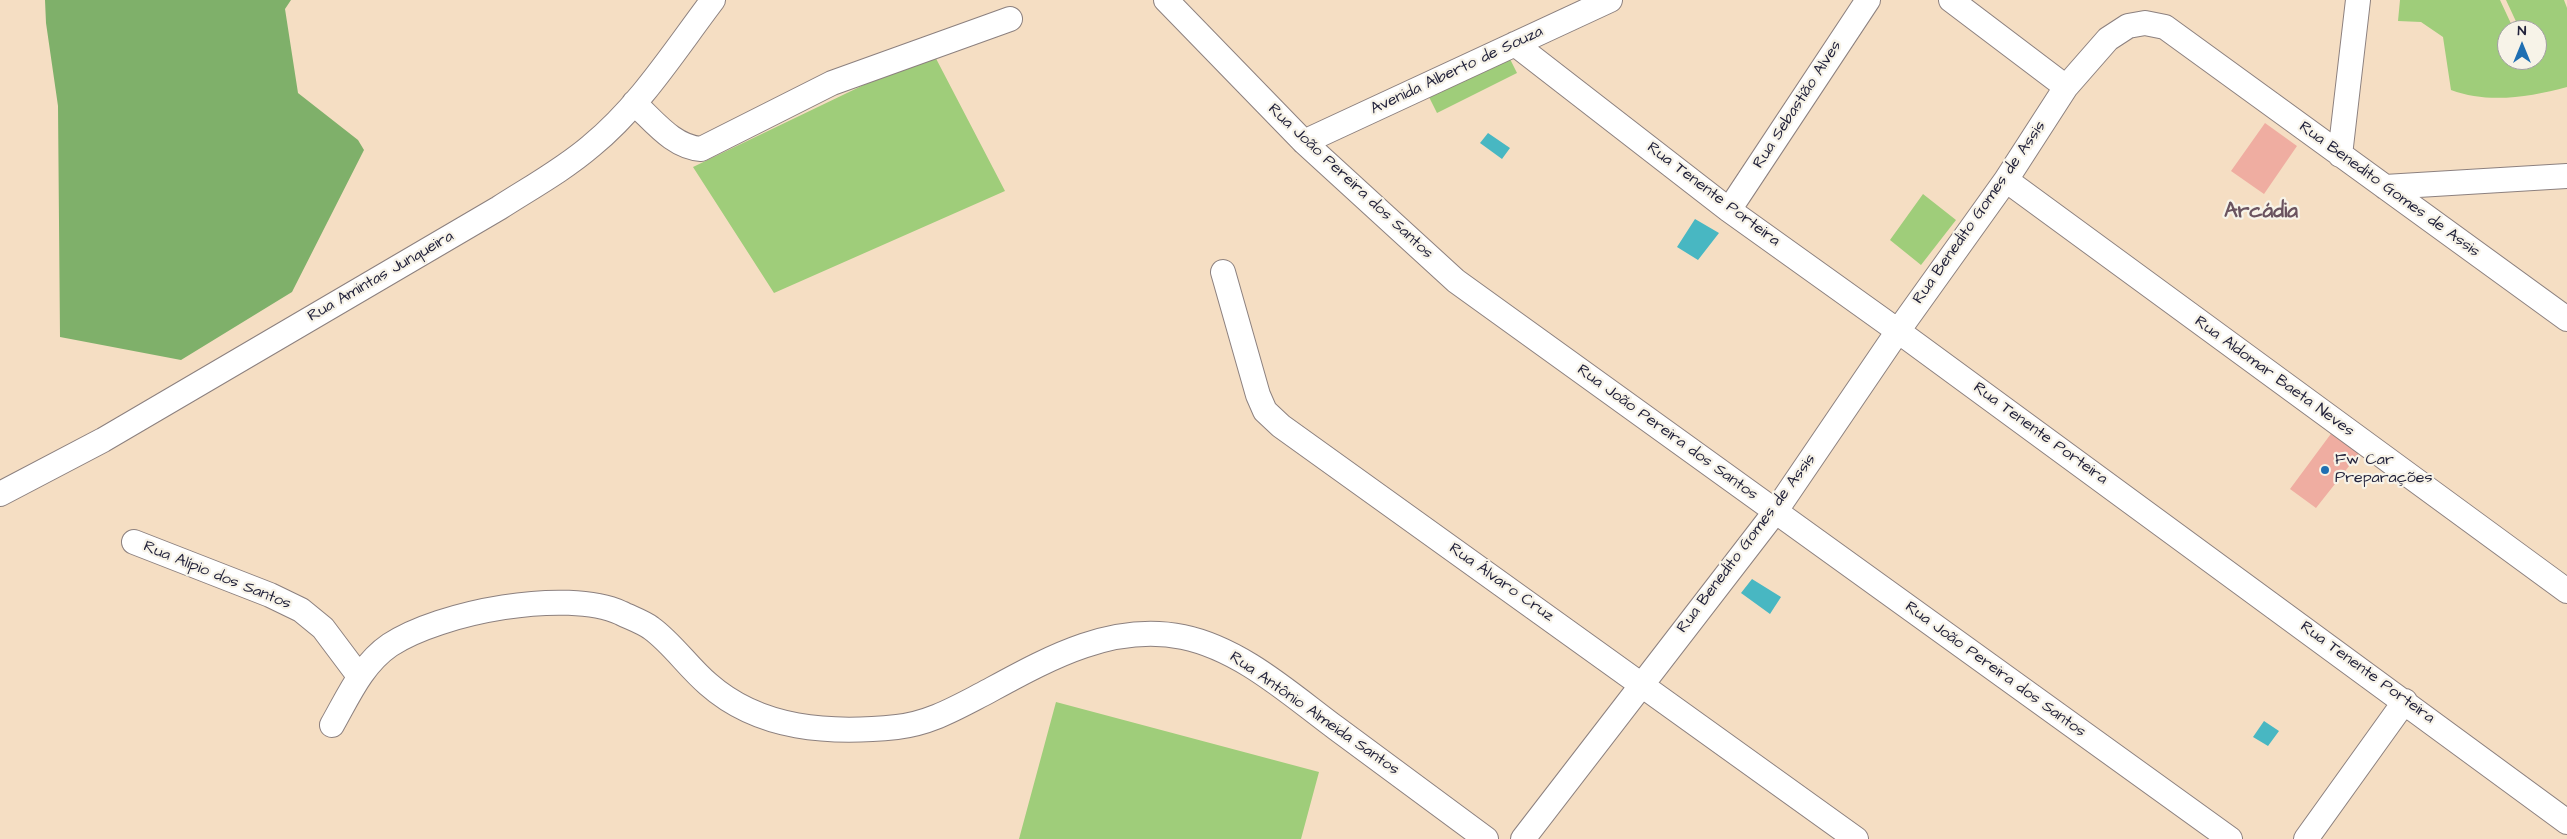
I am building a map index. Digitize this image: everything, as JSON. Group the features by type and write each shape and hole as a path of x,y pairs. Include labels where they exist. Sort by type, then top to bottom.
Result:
{"street":[{"name":"Rua Amintas Junqueira","path":"0,494 103,440 499,208 591,146 634,103 713,0"},
{"name":"Rua João Pereira dos Santos","path":"1166,0 1304,142 1456,281 2230,839"},
{"name":"Avenida Alberto de Souza","path":"1304,142 1610,0"},
{"name":"Rua Sebastião Alves","path":"1729,210 1868,0"},
{"path":"1951,0 2066,87"},
{"path":"2340,155 2358,0"},
{"path":"634,103 679,144 701,149 832,83 1010,19"},
{"name":"Rua Benedito Gomes de Assis","path":"1523,839 1775,512 1898,331 2006,180 2066,87 2108,39 2128,26 2146,22 2165,27 2567,319"},
{"name":"Rua Tenente Porteira","path":"1514,44 1729,210 2405,701 2567,822"},
{"path":"2385,187 2567,176"},
{"name":"Rua Aldomar Baeta Neves","path":"2006,180 2567,591"},
{"name":"Rua Álvaro Cruz","path":"1223,272 1258,395 1265,411 1281,426 1856,839"},
{"name":"Rua Alípio dos Santos","path":"134,542 270,595 301,610 323,628 359,676"},
{"name":"Rua Antônio Almeida Santos","path":"332,725 359,676 388,646 420,629 462,615 542,604 579,602 617,611 651,628 709,685 741,709 780,722 823,730 899,727 942,716 1050,658 1091,642 1137,634 1181,636 1219,648 1265,676 1486,839"},
{"path":"2306,839 2405,701"}],"green space":[{"path":"45,0 291,0 285,9 298,93 358,140 364,150 292,292 181,360 60,337 58,106 46,23"},
{"path":"2400,0 2500,0 2509,20 2497,20 2497,70 2547,70 2547,20 2515,20 2506,0 2564,0 2567,8 2567,87 2509,98 2480,97 2451,90 2443,37 2421,22 2398,21"},
{"path":"930,47 1005,191 774,293 693,167 899,68"},
{"path":"1509,57 1517,73 1437,113 1429,97"},
{"path":"1923,194 1956,220 1921,265 1890,240"},
{"path":"1056,702 1319,772 1301,839 1019,839"}],"water":[{"path":"1488,133 1510,148 1502,159 1480,143"},
{"path":"1695,219 1719,233 1698,260 1677,247"},
{"path":"1752,579 1781,597 1770,614 1741,593"},
{"path":"2264,721 2279,731 2268,746 2253,737"}],"building":[{"path":"2265,123 2297,146 2264,194 2231,171"},
{"name":"Fw Car Preparações","path":"2333,431 2361,451 2316,508 2290,489"}],"place":[{"name":"Fw Car Preparações","path":"2325,470"}],"district":[{"name":"Arcádia","path":"2261,213"}]}
